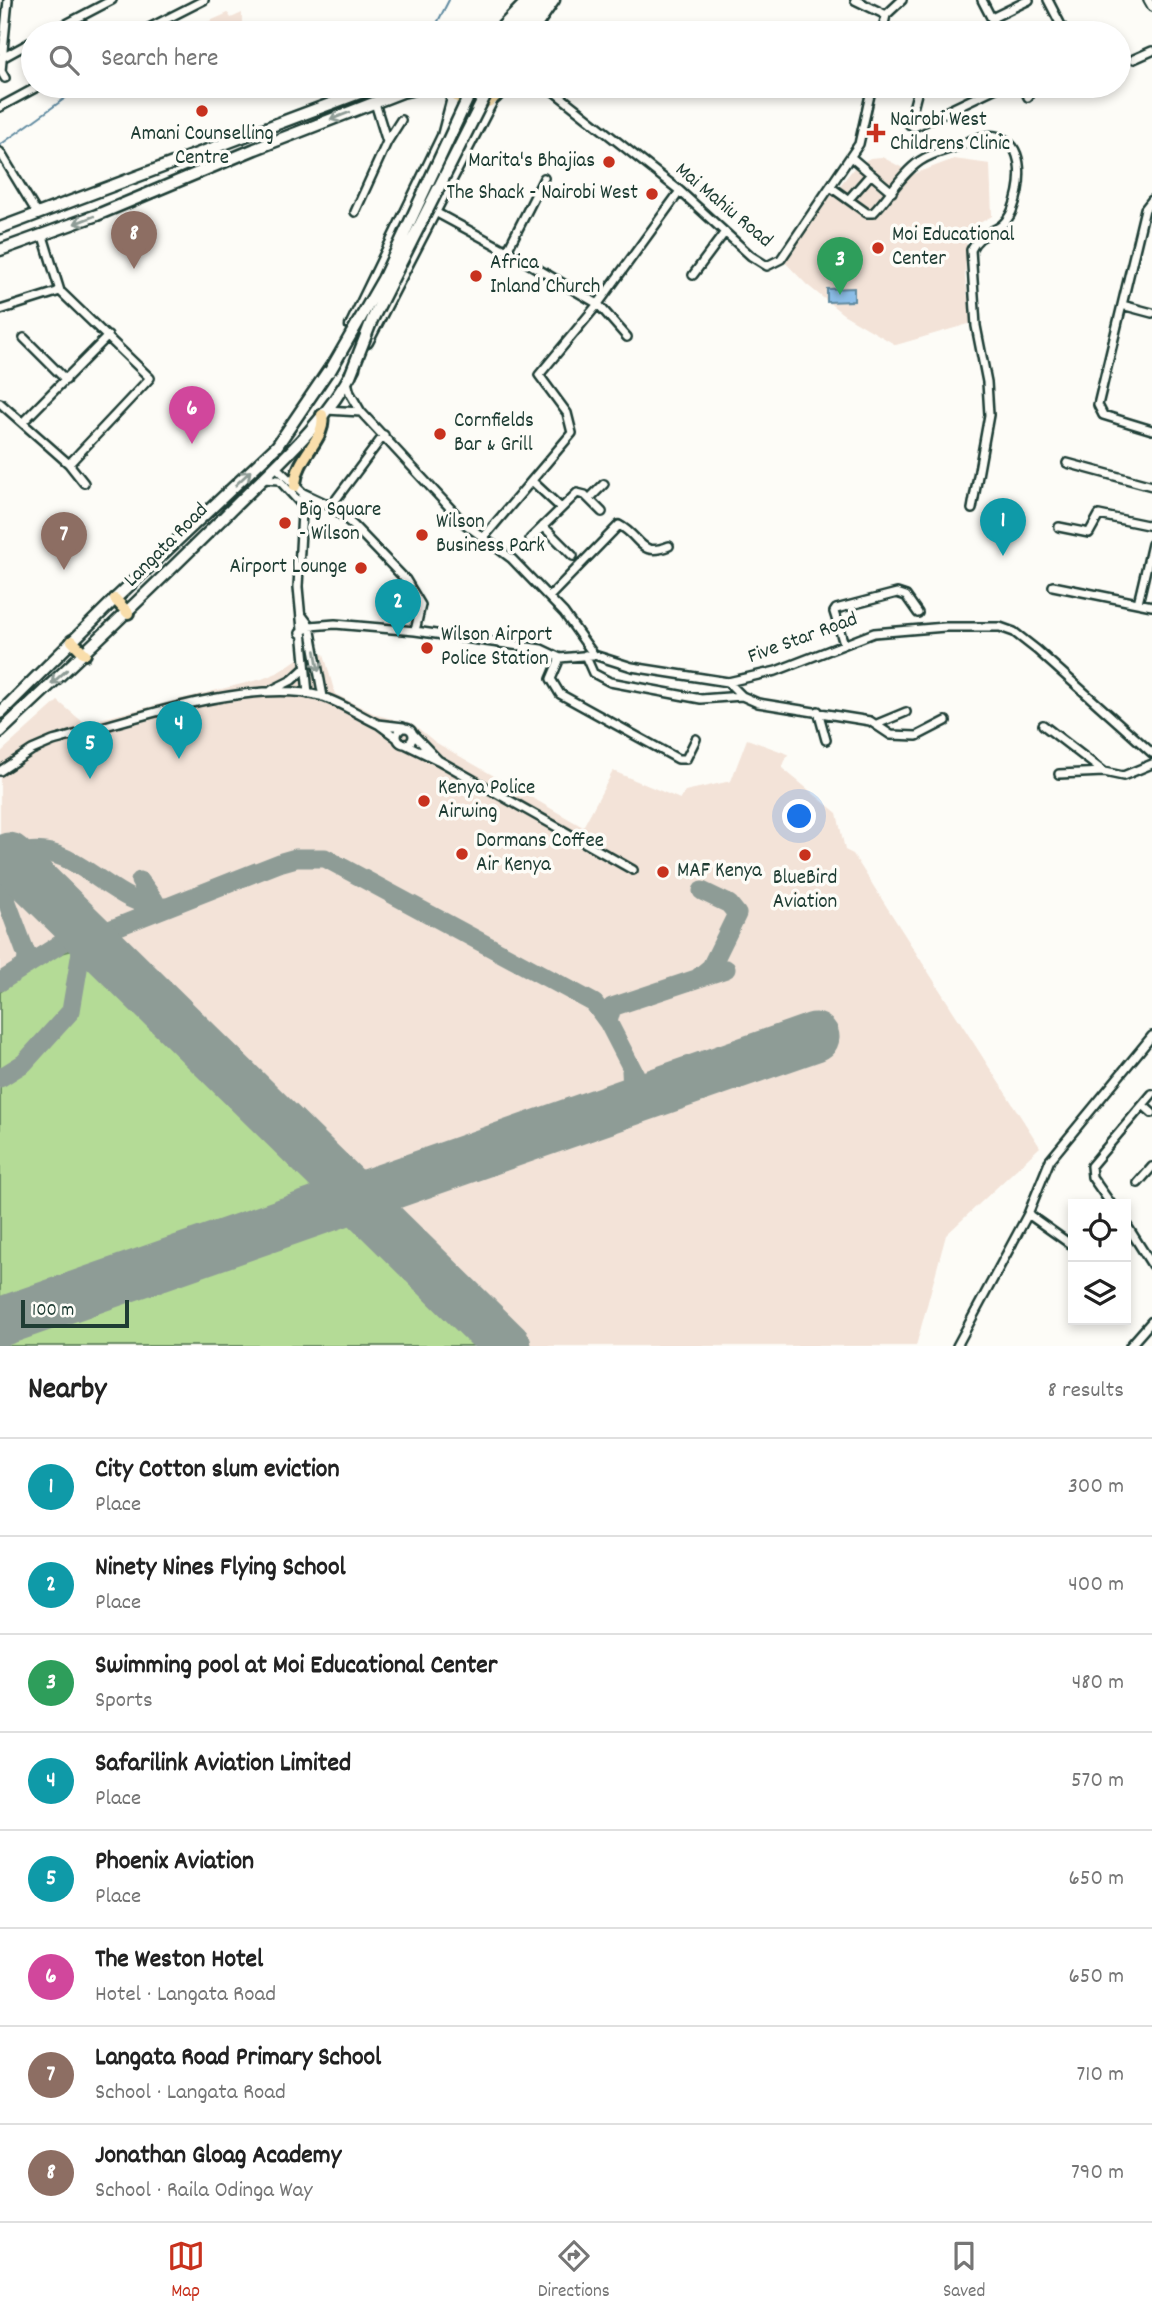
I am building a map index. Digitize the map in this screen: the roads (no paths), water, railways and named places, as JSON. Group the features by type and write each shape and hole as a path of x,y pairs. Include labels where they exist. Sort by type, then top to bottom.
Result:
{"main road":[{"path":"508,21 528,0"},
{"path":"519,21 536,0"},
{"path":"531,21 546,0"},
{"path":"539,21 554,0"},
{"path":"543,21 554,0"},
{"path":"0,228 345,98"},
{"path":"0,250 43,236 390,98"},
{"name":"Langata Road","path":"330,371 443,136 450,98"},
{"path":"463,98 472,105 492,100"},
{"name":"Langata Road","path":"0,713 115,599 277,446 330,371 383,279 468,98"},
{"name":"Langata Road","path":"348,379 372,320 483,98"},
{"name":"Langata Road","path":"0,732 128,613 276,467 324,412 348,379 492,100"},
{"path":"177,160 184,178"},
{"path":"299,489 299,463 323,430 324,412"},
{"path":"115,599 128,613"},
{"path":"72,641 85,654"}],"street":[{"path":"5,78 1,71 4,57 3,23 8,0"},
{"path":"72,21 111,0"},
{"path":"163,21 204,0"},
{"path":"855,0 886,15"},
{"path":"885,21 886,15 902,0"},
{"path":"982,0 993,21"},
{"path":"992,18 1029,0"},
{"path":"1048,0 1059,21"},
{"path":"1149,0 1152,7"},
{"path":"4,57 21,48"},
{"path":"1134,60 1152,51"},
{"path":"0,107 21,96"},
{"name":"Mai Mahiu Road","path":"563,98 680,191 751,256 767,267 780,259 852,158 864,128 870,98"},
{"path":"916,98 909,124 914,127 975,98"},
{"path":"375,103 387,142"},
{"path":"355,212 387,142 401,120"},
{"path":"832,188 867,213 873,213 919,161 983,138 996,136 1011,146 1017,154 1019,182 1012,211 1001,229 984,235 975,242 971,250 976,326 987,382 989,415 972,509"},
{"path":"0,152 37,214"},
{"path":"852,158 892,191"},
{"path":"849,199 871,174"},
{"path":"507,251 544,178"},
{"path":"483,538 572,433 567,413 539,375 598,304 680,191"},
{"path":"1152,200 1145,209 1098,410 1109,418 1152,430"},
{"path":"435,212 598,304 627,337"},
{"path":"692,275 725,232"},
{"path":"43,236 60,291 149,375 150,382 69,464"},
{"path":"0,310 60,291"},
{"path":"1122,305 1152,313"},
{"path":"23,422 108,336"},
{"path":"24,338 66,380"},
{"path":"348,379 349,393 361,412 465,524 512,559 549,597 572,621 586,647 594,655"},
{"path":"0,403 69,464 84,483"},
{"path":"324,412 361,412"},
{"path":"331,506 384,435"},
{"path":"1067,463 1152,486"},
{"path":"276,467 299,489 331,506 412,588 421,606 415,631"},
{"path":"262,480 279,480 302,505"},
{"path":"532,481 561,508"},
{"path":"589,499 604,484"},
{"path":"299,489 302,505 298,587 300,633 309,694"},
{"path":"530,539 577,493 589,499 602,512"},
{"path":"1059,527 1089,533 1099,515 1152,526"},
{"path":"549,597 619,525 647,550 657,551 669,546"},
{"path":"543,526 573,556"},
{"path":"1138,603 1152,547"},
{"path":"1053,586 1152,606"},
{"path":"844,643 835,609 897,593 906,596 918,613"},
{"path":"301,614 310,626 323,697"},
{"path":"300,633 310,626 335,624 415,631 541,649 559,659 551,679 560,694 678,759 686,759 696,739"},
{"name":"Five Star Road","path":"559,659 594,655 632,667 728,682 776,671 874,633 972,626 1007,629 1044,656 1152,753"},
{"path":"585,655 593,673 610,682 701,699 742,696 772,705 818,711 877,724 888,734 912,737 946,721"},
{"path":"268,692 292,681 305,668"},
{"path":"728,682 742,696"},
{"path":"0,771 32,750 53,741 226,697 268,692 309,694 323,697 378,724 405,744 633,870"},
{"path":"818,711 826,740"},
{"path":"877,724 906,712"},
{"path":"378,724 408,728 438,760"},
{"path":"1043,725 1104,772"},
{"path":"397,738 402,727"},
{"path":"405,744 410,742 413,734"},
{"path":"1059,774 1104,772 1130,775 1152,764"},
{"path":"957,1346 1028,1214 1058,1149 1152,1037"},
{"path":"1107,1199 1091,1177 1091,1166 1152,1094"},
{"path":"1143,1105 1152,1113"},
{"path":"1138,1183 1152,1167"},
{"path":"1028,1214 1068,1242"},
{"path":"1131,1232 1152,1265"},
{"path":"1130,1346 1152,1321"}],"water":[{"path":"854,288 854,301 827,302 827,289"}],"waterway":[{"path":"438,21 449,0"},
{"path":"0,145 65,98"}],"place":[{"name":"Amani Counselling Centre","path":"202,111"},
{"name":"Nairobi West Childrens Clinic","path":"876,133"},
{"name":"Marita's Bhajias","path":"609,162"},
{"name":"The Shack - Nairobi West","path":"652,194"},
{"name":"Moi Educational Center","path":"878,248"},
{"name":"Jonathan Gloag Academy","path":"134,269"},
{"name":"Africa Inland Church","path":"476,276"},
{"name":"Swimming pool at Moi Educational Center","path":"840,295"},
{"name":"Cornfields Bar & Grill","path":"440,434"},
{"name":"The Weston Hotel","path":"192,444"},
{"name":"Big Square - Wilson","path":"285,523"},
{"name":"Wilson Business Park","path":"422,535"},
{"name":"City Cotton slum eviction","path":"1003,556"},
{"name":"Airport Lounge","path":"361,568"},
{"name":"Langata Road Primary School","path":"64,570"},
{"name":"Ninety Nines Flying School","path":"398,637"},
{"name":"Wilson Airport Police Station","path":"427,648"},
{"name":"Safarilink Aviation Limited","path":"179,759"},
{"name":"Phoenix Aviation","path":"90,779"},
{"name":"Kenya Police Airwing","path":"424,801"},
{"name":"Dormans Coffee Air Kenya","path":"462,854"},
{"name":"BlueBird Aviation","path":"805,855"},
{"name":"MAF Kenya","path":"663,872"}]}
